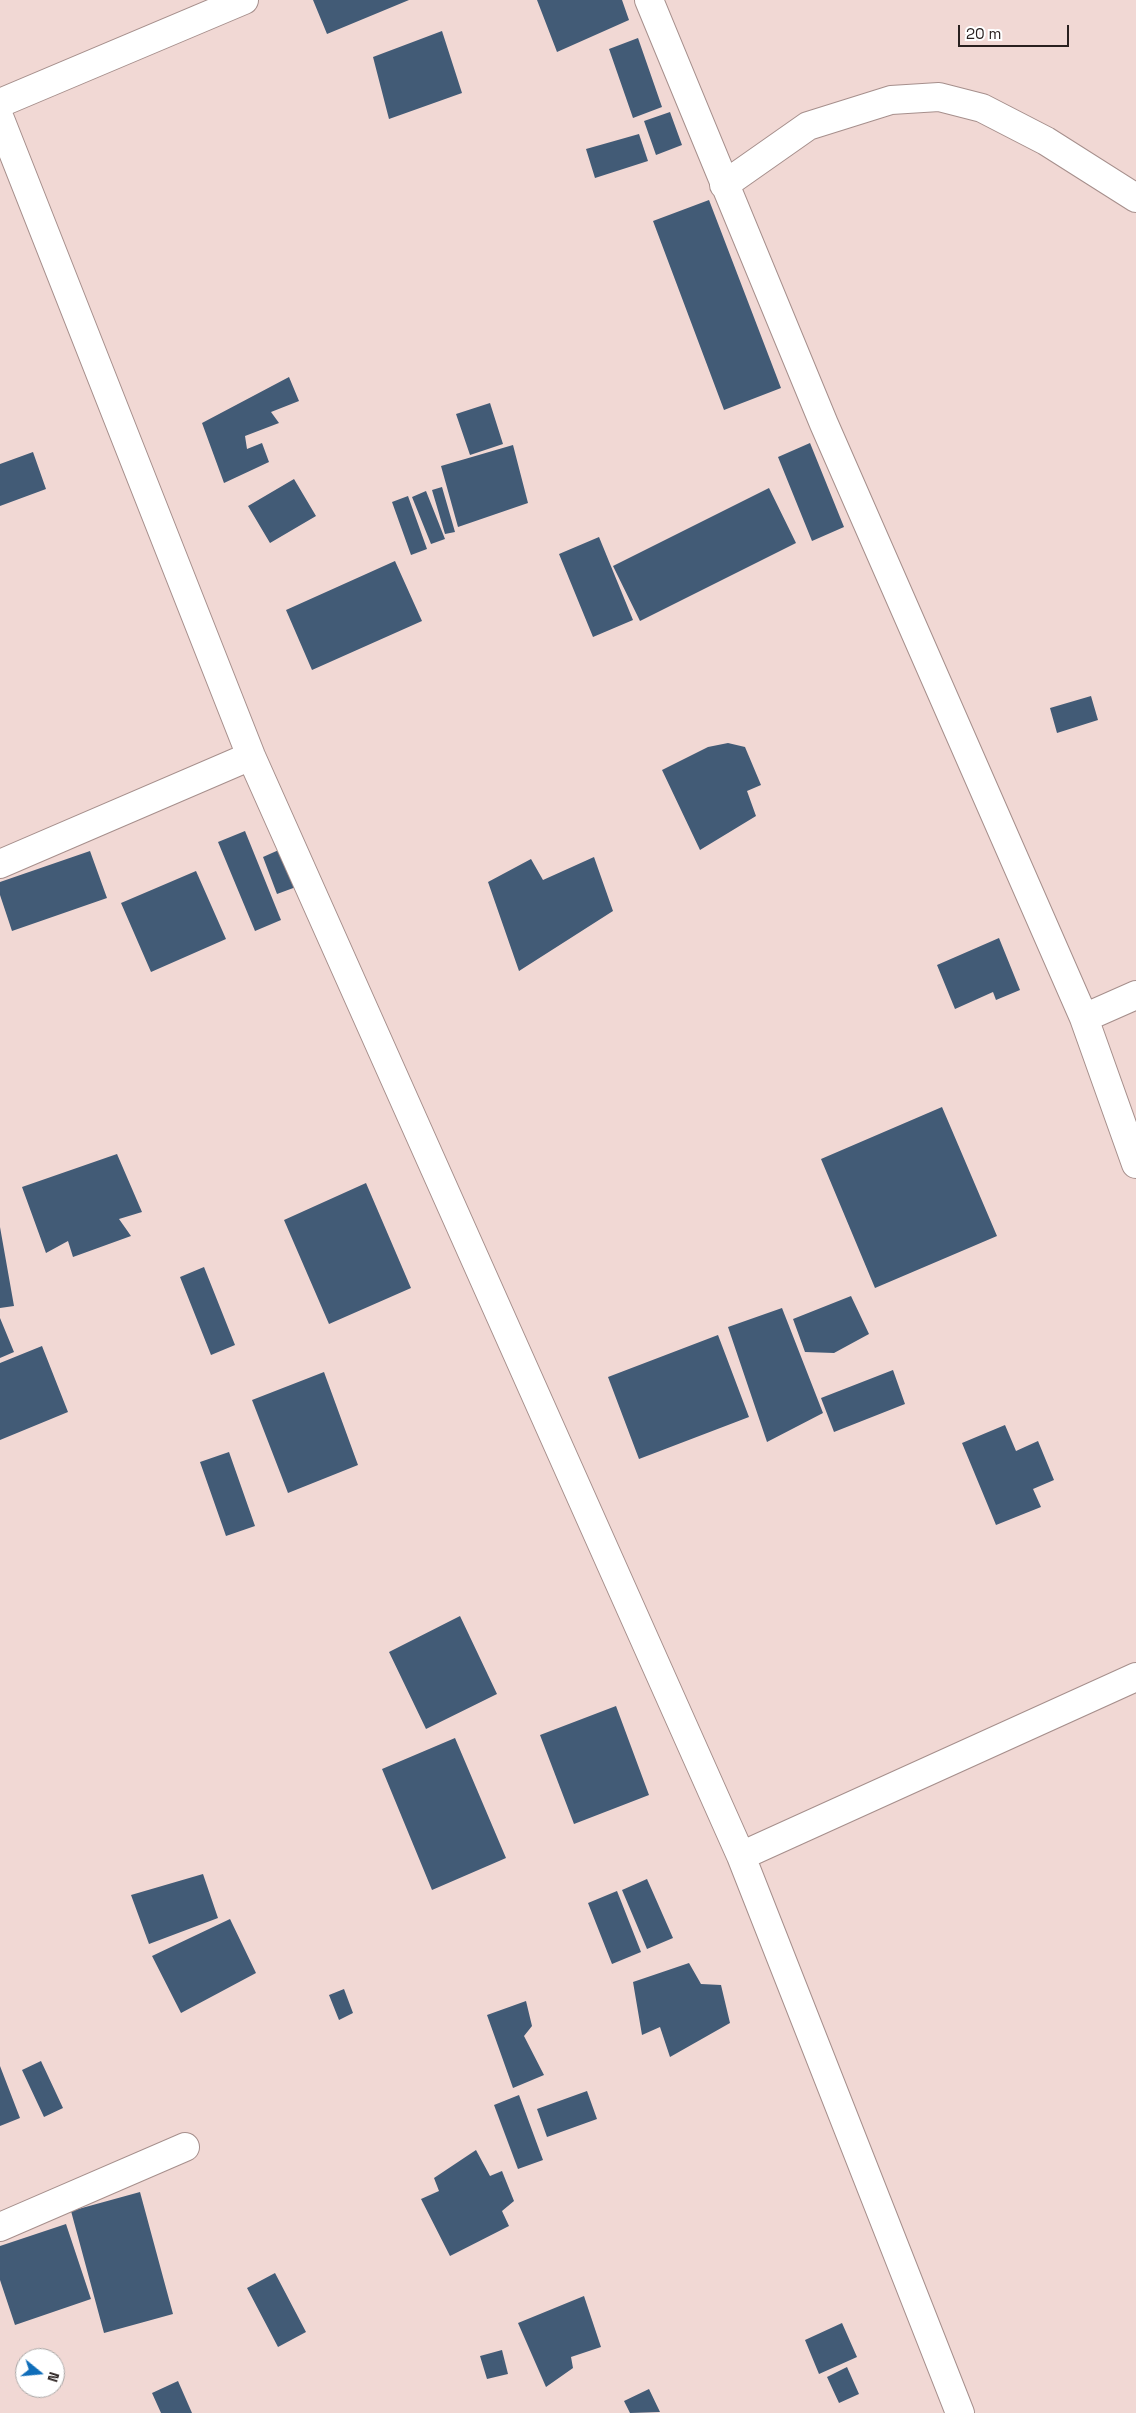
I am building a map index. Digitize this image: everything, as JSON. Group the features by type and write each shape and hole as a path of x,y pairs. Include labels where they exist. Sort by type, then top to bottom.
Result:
{"street":[{"path":"0,103 244,0"},
{"path":"648,0 824,424 1084,1018 1136,1164"},
{"path":"724,185 808,126 891,100 939,97 982,108 998,116 1046,141 1136,198"},
{"path":"0,119 252,756 741,1856 960,2413"},
{"path":"0,864 252,756"},
{"path":"1084,1018 1136,995"},
{"path":"741,1856 1136,1677"},
{"path":"0,2227 185,2147"}],"building":[{"path":"313,0 409,0 327,34"},
{"path":"537,0 622,0 629,20 557,52"},
{"path":"442,31 462,93 389,119 373,57"},
{"path":"638,38 662,107 633,118 609,49"},
{"path":"670,112 682,145 656,155 644,121"},
{"path":"639,134 648,161 595,178 586,149"},
{"path":"709,200 781,388 724,410 653,221"},
{"path":"289,377 299,401 271,412 279,423 245,436 247,449 262,443 269,462 224,483 202,423"},
{"path":"490,403 503,444 470,455 456,414"},
{"path":"810,443 844,527 812,541 778,457"},
{"path":"513,445 528,503 458,527 441,466"},
{"path":"33,452 46,489 0,506 0,464"},
{"path":"294,479 316,516 270,543 248,506"},
{"path":"442,487 455,532 445,534 432,490"},
{"path":"769,488 796,543 640,621 613,566"},
{"path":"426,491 445,539 431,544 412,497"},
{"path":"408,496 427,549 411,555 392,502"},
{"path":"599,537 633,620 593,637 559,554"},
{"path":"395,561 422,621 312,670 286,610"},
{"path":"1091,696 1098,720 1057,733 1050,708"},
{"path":"728,743 745,747 761,785 747,791 756,816 700,850 662,770 708,747"},
{"path":"245,831 281,920 255,931 218,842"},
{"path":"281,849 296,887 277,894 263,857"},
{"path":"90,851 107,898 12,931 0,895 0,882"},
{"path":"594,857 613,911 519,971 488,882 531,859 543,880"},
{"path":"196,871 226,939 151,972 121,903"},
{"path":"999,938 1020,990 996,1000 993,992 955,1009 937,965"},
{"path":"942,1107 997,1236 875,1288 821,1159"},
{"path":"117,1154 142,1212 119,1219 131,1236 73,1257 68,1241 46,1253 22,1187"},
{"path":"366,1183 411,1288 329,1324 284,1220"},
{"path":"0,1227 14,1306 0,1308"},
{"path":"204,1267 235,1345 211,1355 180,1277"},
{"path":"851,1296 869,1334 834,1353 805,1352 793,1319"},
{"path":"782,1308 823,1413 767,1442 728,1327"},
{"path":"0,1318 14,1352 0,1358"},
{"path":"718,1335 749,1417 639,1459 608,1377"},
{"path":"42,1346 68,1412 0,1440 0,1363"},
{"path":"893,1370 905,1404 834,1432 821,1398"},
{"path":"324,1372 358,1465 288,1493 252,1400"},
{"path":"1005,1425 1016,1451 1038,1441 1054,1480 1033,1489 1041,1507 996,1525 962,1443"},
{"path":"229,1452 255,1526 226,1536 200,1462"},
{"path":"460,1616 497,1694 426,1729 389,1652"},
{"path":"616,1706 649,1795 574,1824 540,1735"},
{"path":"455,1738 506,1858 432,1890 382,1769"},
{"path":"203,1874 218,1918 149,1944 131,1895"},
{"path":"647,1879 673,1938 647,1949 622,1890"},
{"path":"617,1891 641,1952 612,1964 588,1903"},
{"path":"230,1919 256,1973 181,2013 152,1956"},
{"path":"689,1963 701,1984 721,1985 730,2023 670,2057 660,2027 642,2035 633,1982"},
{"path":"344,1989 353,2013 339,2020 329,1995"},
{"path":"526,2001 532,2026 524,2036 544,2075 513,2088 487,2015"},
{"path":"41,2061 63,2108 44,2117 22,2070"},
{"path":"0,2066 20,2118 0,2126"},
{"path":"587,2091 597,2119 547,2137 537,2109"},
{"path":"519,2095 543,2160 518,2169 494,2105"},
{"path":"476,2150 490,2176 502,2171 514,2201 502,2211 509,2226 450,2256 421,2199 439,2191 434,2178"},
{"path":"140,2192 173,2314 104,2333 71,2211"},
{"path":"66,2224 91,2299 15,2325 0,2280 0,2246"},
{"path":"275,2273 306,2332 278,2347 247,2288"},
{"path":"584,2296 601,2347 571,2357 573,2368 546,2387 518,2323"},
{"path":"842,2323 857,2357 819,2374 805,2340"},
{"path":"502,2350 508,2374 487,2379 480,2356"},
{"path":"847,2367 859,2394 839,2403 827,2377"},
{"path":"178,2381 192,2413 161,2413 152,2393"},
{"path":"649,2389 660,2412 630,2413 624,2401"}]}
